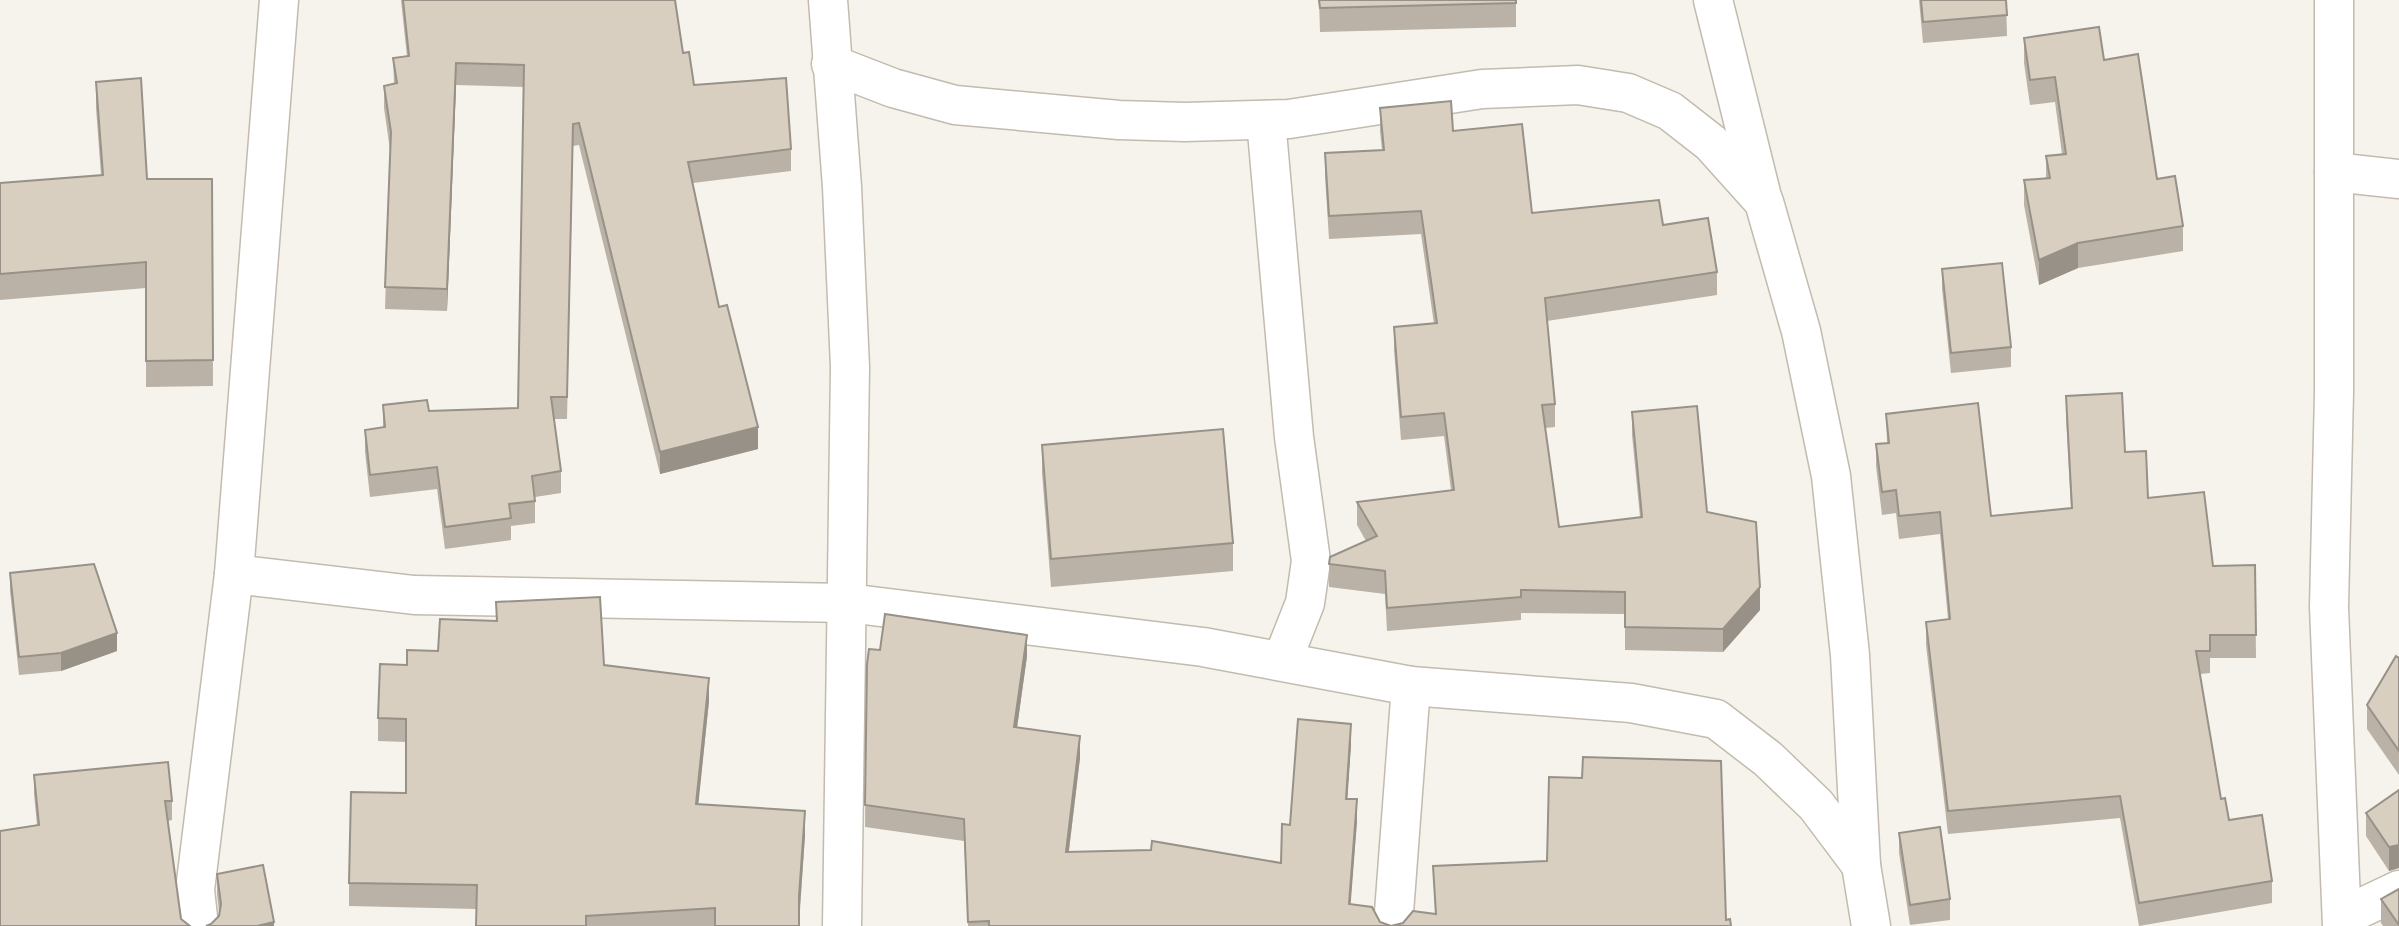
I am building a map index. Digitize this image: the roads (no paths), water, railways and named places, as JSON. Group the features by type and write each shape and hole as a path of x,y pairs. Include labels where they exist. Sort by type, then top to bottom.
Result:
{"street":[{"path":"199,926 195,890 234,574 279,0"},
{"path":"828,0 842,187 850,367 842,926"},
{"path":"1713,0 1764,202 1801,331 1831,476 1850,656 1861,865 1871,926"},
{"path":"2334,0 2329,607 2342,921 2399,890"},
{"path":"831,64 893,89 955,105 1119,120 1266,120 1337,113 1482,89 1578,85 1628,93 1670,111 1711,143 1764,202"},
{"path":"1266,120 1294,437 1311,561 1305,603 1282,661"},
{"path":"2334,172 2399,179"},
{"path":"234,574 414,595 848,603 1203,647 1411,686 1631,703 1716,719 1768,760 1815,805 1861,865"},
{"path":"1393,926 1411,686"}]}
